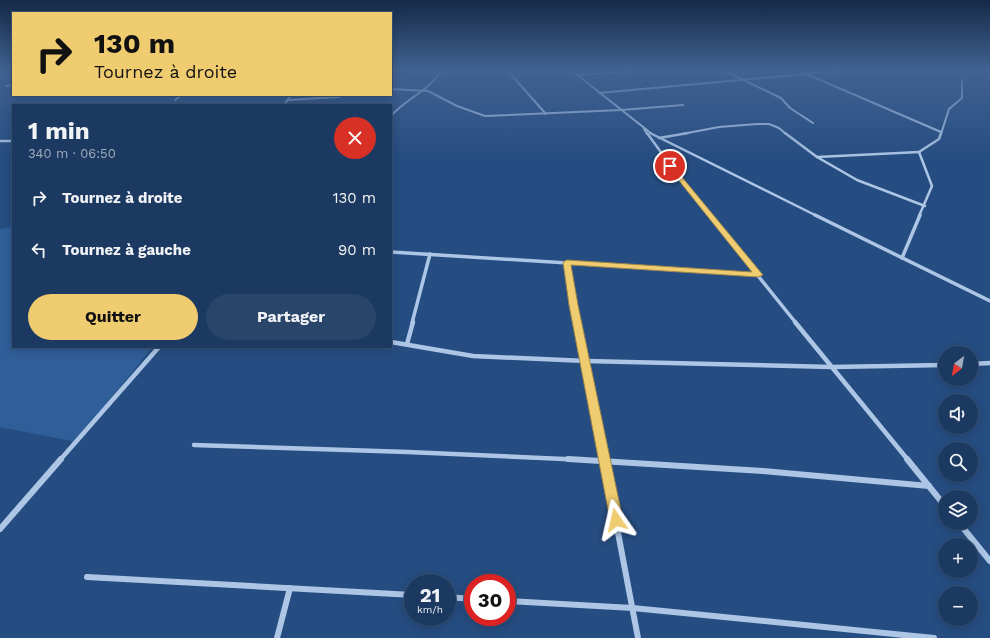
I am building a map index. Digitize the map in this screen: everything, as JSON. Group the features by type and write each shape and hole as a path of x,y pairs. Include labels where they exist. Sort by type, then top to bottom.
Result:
{"street":[{"path":"285,104 287,100 292,100"},
{"path":"392,115 398,108 410,100"},
{"path":"444,100 478,114 492,116 621,110 683,105"},
{"path":"533,100 546,114"},
{"path":"608,100 644,129 659,138 990,301"},
{"path":"781,100 813,124"},
{"path":"866,100 941,132"},
{"path":"817,157 919,152 939,138 949,109 960,100"},
{"path":"659,138 720,127 768,124 779,128 817,157 857,180 925,206"},
{"path":"644,129 684,184 938,497"},
{"path":"0,141 12,141"},
{"path":"902,258 925,206 932,186 919,152"},
{"path":"392,252 758,275"},
{"path":"407,344 430,254"},
{"path":"567,262 638,638"},
{"path":"392,342 473,356 586,362 832,367 938,365"},
{"path":"0,529 158,348"},
{"path":"978,364 990,363"},
{"path":"194,445 308,448 605,461 765,471 929,486"},
{"path":"965,530 990,561"},
{"path":"87,577 404,594"},
{"path":"277,638 290,588"},
{"path":"516,602 633,608 934,638"}],"shaded area":[{"path":"12,227 12,348 151,348 77,442 0,427 0,229"}],"route":[{"path":"616,520 567,262 758,275 670,166"}]}
